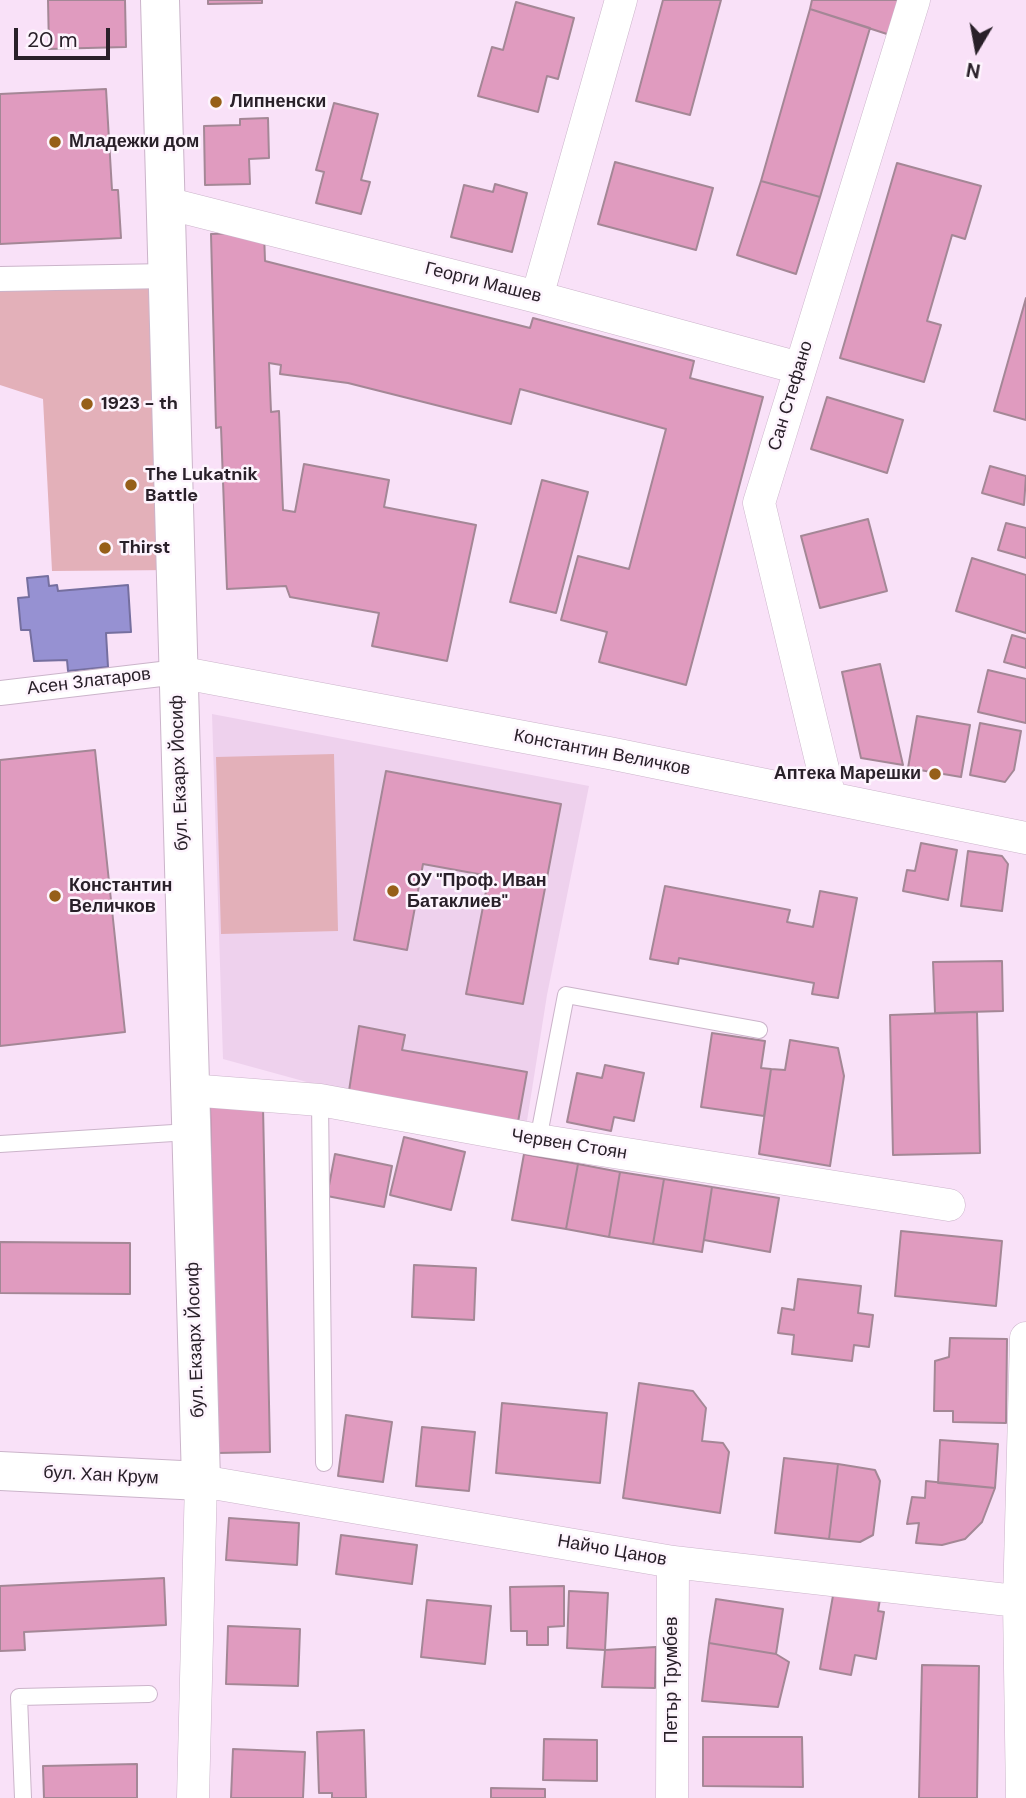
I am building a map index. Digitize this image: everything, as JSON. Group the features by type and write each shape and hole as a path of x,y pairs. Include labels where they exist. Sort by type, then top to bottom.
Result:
{"street":[{"name":"бул. Екзарх Йосиф","path":"160,0 189,1132 201,1481 194,1798"},
{"path":"537,297 621,0"},
{"name":"Сан Стефано","path":"830,798 759,503 914,0"},
{"name":"Георги Машев","path":"166,203 537,297 799,369"},
{"path":"0,279 168,276"},
{"name":"Асен Златаров","path":"0,693 178,672"},
{"name":"Константин Величков","path":"178,672 1026,838"},
{"name":"Червен Стоян","path":"189,1090 320,1100 538,1140 949,1205"},
{"path":"1022,1798 1026,1338"},
{"name":"бул. Хан Крум","path":"0,1471 201,1481"},
{"name":"Найчо Цанов","path":"201,1481 673,1562 1023,1602"},
{"name":"Петър Трумбев","path":"672,1798 673,1562"}],"lane":[{"path":"538,1140 566,995 760,1030"},
{"path":"320,1100 324,1463"},
{"path":"0,1144 189,1132"},
{"path":"23,1798 19,1697 149,1694"}],"shaded area":[{"path":"168,276 175,570 52,571 43,399 0,385 0,279"},
{"path":"48,576 49,586 57,585 58,591 128,585 131,632 106,633 108,667 68,671 67,660 34,661 30,630 21,630 18,598 29,597 27,578"},
{"name":"ОУ \"Проф. Иван Батаклиев\"","path":"212,714 589,786 547,995 526,1127 325,1087 223,1059"},
{"path":"334,754 338,931 221,934 216,757"}],"building":[{"path":"48,0 125,0 126,47 49,49"},
{"path":"208,0 262,0 262,3 208,4"},
{"path":"663,0 721,0 690,115 636,101"},
{"path":"812,0 901,0 890,35 810,9"},
{"path":"516,2 574,18 558,79 547,76 538,112 478,96 492,47 503,50"},
{"path":"810,9 870,28 820,197 761,181"},
{"name":"Младежки дом","path":"106,89 112,190 118,190 121,238 0,244 0,94"},
{"path":"334,103 378,114 361,180 370,182 361,214 316,203 324,172 316,170"},
{"path":"268,118 269,158 249,159 250,184 205,185 204,126 240,125 240,119"},
{"path":"615,162 713,188 696,250 598,224"},
{"path":"897,163 981,186 965,239 952,235 927,321 941,325 924,382 840,358"},
{"path":"761,181 820,197 796,274 737,255"},
{"path":"495,184 527,193 512,252 451,237 464,185 493,192"},
{"path":"264,232 265,261 530,328 533,318 694,361 690,378 763,397 686,685 599,662 607,632 561,620 578,556 629,569 666,429 520,389 511,424 348,383 280,374 281,365 269,363 271,412 279,411 283,510 295,512 304,464 389,480 384,507 476,525 447,661 372,646 379,613 290,597 286,586 227,589 221,427 216,428 211,234"},
{"path":"1026,298 1026,420 994,411"},
{"path":"827,397 903,420 887,473 811,449"},
{"path":"990,466 1026,476 1024,505 982,493"},
{"path":"542,480 588,492 556,613 510,602"},
{"path":"868,519 887,591 820,608 801,536"},
{"path":"1006,523 1026,528 1026,558 998,550"},
{"path":"972,558 1026,575 1026,633 956,611"},
{"path":"1012,635 1026,639 1026,668 1004,662"},
{"path":"880,664 903,765 861,758 842,672"},
{"path":"988,670 1026,679 1026,723 978,712"},
{"path":"917,716 970,725 961,777 908,768"},
{"path":"980,723 1021,731 1014,770 1005,782 970,775"},
{"name":"Константин Величков","path":"95,750 125,1032 0,1046 0,760"},
{"path":"386,771 561,804 523,1004 466,994 489,876 423,864 407,950 354,940"},
{"path":"921,843 957,850 948,900 903,891 907,870 915,871"},
{"path":"968,851 1002,856 1008,864 1002,911 961,906"},
{"path":"665,886 790,910 787,922 813,927 820,891 857,898 838,998 812,994 814,983 679,958 678,964 650,959"},
{"path":"1002,961 1003,1011 935,1013 933,962"},
{"path":"977,1012 980,1153 893,1155 890,1015"},
{"path":"359,1026 405,1035 402,1050 527,1072 518,1122 349,1091"},
{"path":"712,1033 765,1041 761,1068 771,1069 764,1116 701,1107"},
{"path":"790,1040 838,1048 844,1076 830,1166 759,1154 771,1069 785,1070"},
{"path":"605,1065 644,1073 634,1121 614,1117 611,1131 567,1122 577,1073 602,1078"},
{"path":"263,1106 270,1452 217,1453 210,1107"},
{"path":"404,1137 465,1152 451,1210 390,1195"},
{"path":"335,1154 392,1166 384,1207 327,1196"},
{"path":"524,1154 578,1164 566,1229 512,1220"},
{"path":"578,1164 620,1172 609,1237 566,1229"},
{"path":"620,1172 664,1179 653,1244 609,1237"},
{"path":"664,1179 712,1187 702,1252 653,1244"},
{"path":"712,1187 779,1198 770,1252 704,1240"},
{"path":"901,1231 1002,1241 996,1306 895,1296"},
{"path":"0,1242 130,1243 130,1294 0,1293"},
{"path":"414,1265 476,1268 474,1320 412,1317"},
{"path":"798,1279 861,1286 858,1313 873,1315 869,1347 854,1345 852,1361 792,1354 794,1335 778,1333 782,1308 794,1310"},
{"path":"950,1338 1007,1339 1006,1423 953,1422 953,1411 934,1411 935,1361 949,1357"},
{"path":"639,1383 693,1391 706,1408 702,1441 723,1443 729,1452 720,1513 623,1498"},
{"path":"502,1403 607,1413 600,1483 496,1473"},
{"path":"346,1415 392,1422 383,1482 338,1476"},
{"path":"422,1427 475,1432 469,1491 416,1486"},
{"path":"940,1440 998,1444 995,1488 938,1483"},
{"path":"784,1458 838,1464 829,1539 775,1533"},
{"path":"838,1464 875,1470 880,1481 873,1535 860,1542 829,1539"},
{"path":"926,1481 995,1488 982,1522 965,1539 942,1545 916,1543 919,1523 907,1524 912,1497 925,1498"},
{"path":"229,1518 299,1523 297,1565 226,1560"},
{"path":"341,1535 417,1545 412,1584 336,1574"},
{"path":"164,1578 166,1625 24,1632 25,1650 0,1651 0,1586"},
{"path":"564,1586 564,1626 548,1627 548,1645 527,1645 527,1631 511,1631 510,1587"},
{"path":"834,1590 880,1599 878,1611 884,1612 876,1659 855,1655 851,1675 820,1669"},
{"path":"569,1591 608,1593 605,1650 567,1648"},
{"path":"716,1599 783,1609 776,1654 709,1643"},
{"path":"427,1600 491,1606 485,1664 421,1657"},
{"path":"228,1626 300,1629 298,1686 226,1684"},
{"path":"709,1643 776,1654 789,1662 778,1707 702,1701"},
{"path":"656,1647 655,1688 602,1687 605,1650"},
{"path":"922,1665 979,1666 977,1798 919,1798"},
{"path":"364,1730 366,1798 332,1798 332,1793 319,1793 317,1732"},
{"path":"703,1737 802,1737 803,1787 703,1786"},
{"path":"544,1739 597,1740 597,1781 543,1780"},
{"path":"233,1749 305,1752 303,1798 231,1798"},
{"path":"137,1764 137,1798 44,1798 43,1766"},
{"path":"491,1788 545,1789 545,1798 491,1798"}],"place":[{"name":"Липненски","path":"216,102"},
{"name":"Младежки дом","path":"55,142"},
{"name":"1923 - th","path":"87,404"},
{"name":"The Lukatnik Battle","path":"131,485"},
{"name":"Thirst","path":"105,548"},
{"name":"Аптека Марешки","path":"935,774"},
{"name":"ОУ \"Проф. Иван Батаклиев\"","path":"393,891"},
{"name":"Константин Величков","path":"55,896"}]}
